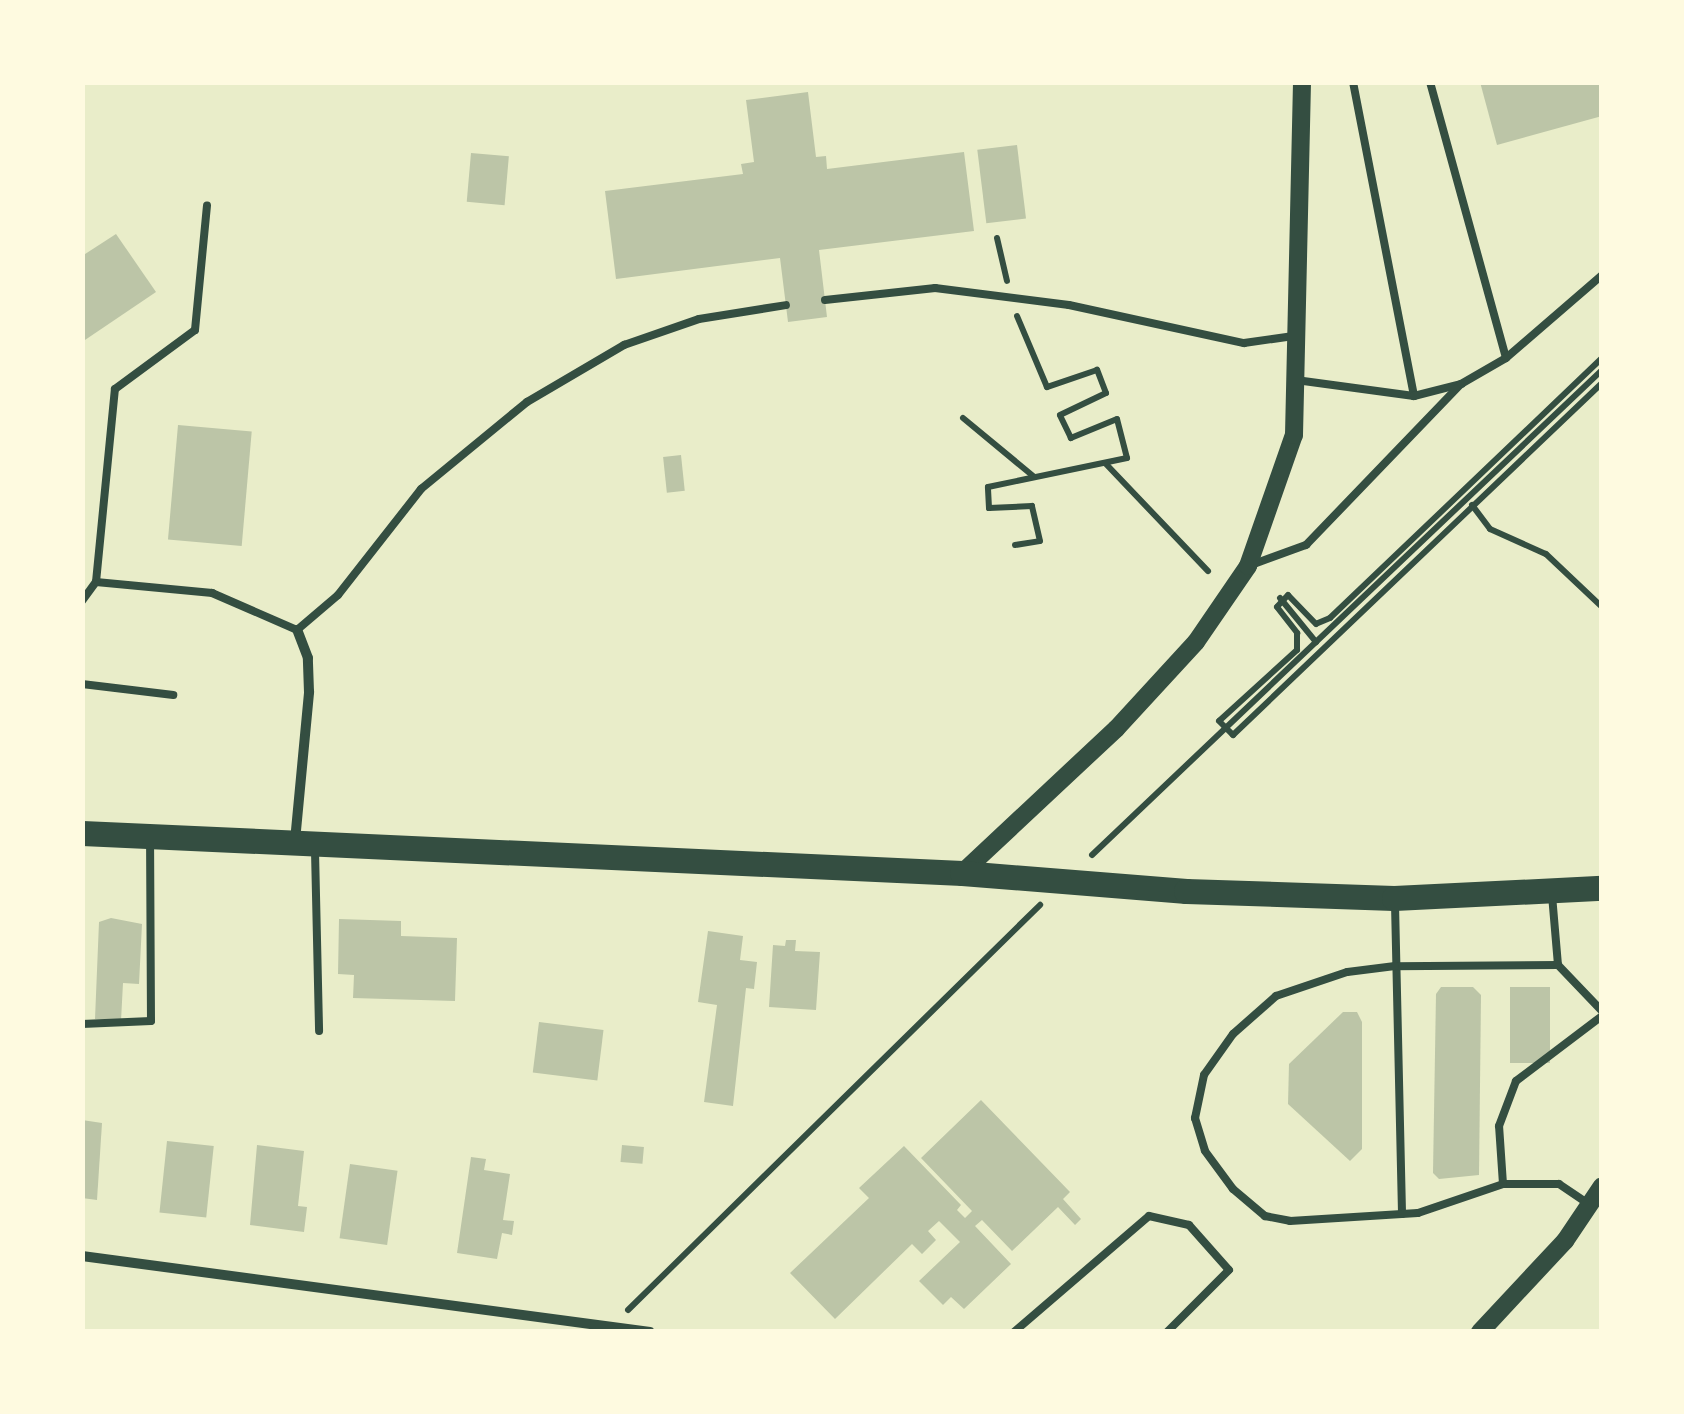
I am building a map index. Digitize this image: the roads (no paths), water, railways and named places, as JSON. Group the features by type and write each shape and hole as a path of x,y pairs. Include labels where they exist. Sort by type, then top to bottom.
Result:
{"main road":[{"path":"82,833 962,873 1186,891 1394,898 1602,888"}],"street":[{"path":"962,873 1116,729 1196,642 1248,566 1294,434 1302,82"},
{"path":"297,630 308,658 305,843"},
{"path":"1480,1332 1536,1276 1602,1186"},
{"path":"82,1256 650,1332"}],"lane":[{"path":"1354,82 1414,396"},
{"path":"1430,82 1506,358"},
{"path":"82,601 96,582 115,389 195,330 207,206"},
{"path":"1248,566 1306,545 1462,384 1506,358 1602,275"},
{"path":"825,300 935,288 1009,298 1244,343 1298,335"},
{"path":"96,582 212,593 297,630 338,596 420,489 527,402 624,345 699,319 786,306"},
{"path":"1296,380 1414,396 1462,384"},
{"path":"82,684 174,695"},
{"path":"82,1024 151,1021 150,836"},
{"path":"305,843 320,1031"},
{"path":"1503,1184 1500,1126 1516,1081 1602,1013 1558,965 1552,891"},
{"path":"1394,898 1402,1214"},
{"path":"1558,965 1395,966 1347,972 1276,996 1233,1034 1204,1076 1195,1118 1205,1151 1233,1189 1265,1216 1290,1221 1402,1214 1503,1184 1559,1184 1590,1204"},
{"path":"1014,1332 1150,1216 1189,1225 1229,1270 1167,1332"}]}
